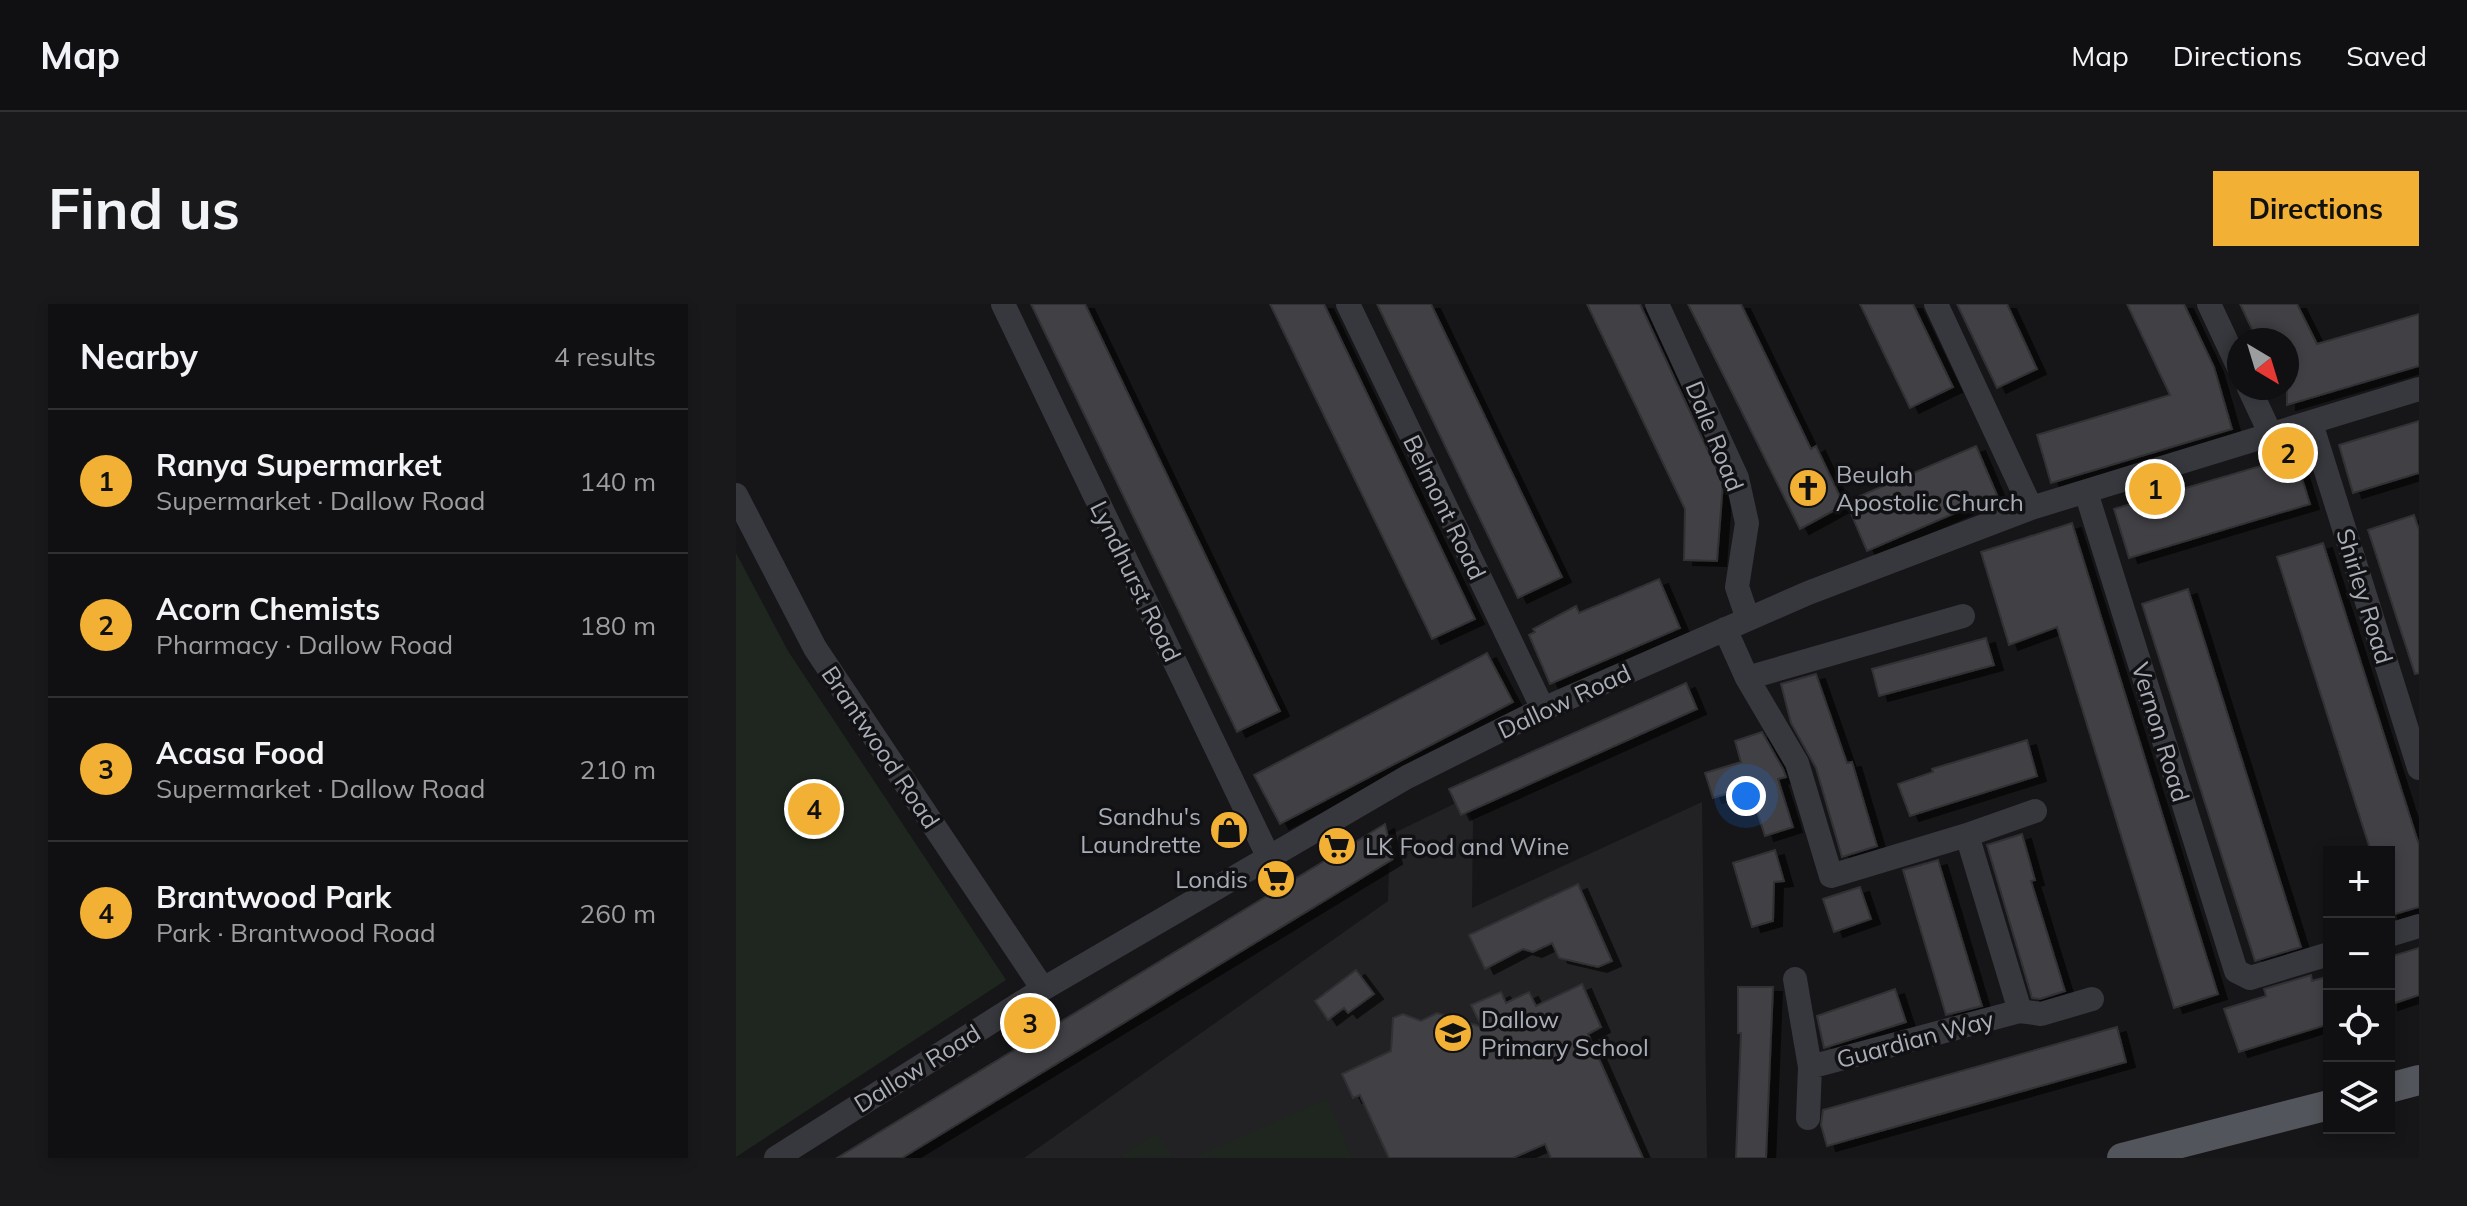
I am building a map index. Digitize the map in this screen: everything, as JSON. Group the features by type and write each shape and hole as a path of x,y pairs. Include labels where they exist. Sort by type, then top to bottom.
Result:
{"main road":[{"path":"2395,1086 2419,1080"},
{"path":"2122,1158 2323,1107"}],"street":[{"name":"Lyndhurst Road","path":"1003,304 1269,858"},
{"name":"Belmont Road","path":"1348,304 1543,709"},
{"name":"Dale Road","path":"1657,304 1737,478 1747,523 1737,587 1748,619"},
{"path":"1936,304 2031,508"},
{"path":"2209,304 2227,342"},
{"name":"Dallow Road","path":"776,1158 1043,989 1407,777 1543,709 1748,619 2031,508 2419,389"},
{"path":"2255,400 2271,435"},
{"name":"Shirley Road","path":"2311,423 2419,768"},
{"name":"Vernon Road","path":"2086,492 2236,971 2250,978 2323,956"},
{"name":"Brantwood Road","path":"736,495 815,648 1043,989"},
{"path":"1747,678 1963,616"},
{"path":"1725,629 1747,678 1797,763 1831,876 2035,811"},
{"name":"Guardian Way","path":"1967,835 2020,1011"},
{"path":"2395,933 2419,926"},
{"path":"1795,979 1810,1067 1808,1118"},
{"name":"Guardian Way","path":"1810,1067 2020,1011 2041,1014 2092,999"}],"shaded area":[{"path":"736,553 788,651 1006,980 736,1157"},
{"name":"Dallow Primary School","path":"1462,800 1473,822 1472,908 1702,802 1707,1158 1024,1158 1388,901 1390,835"},
{"path":"1327,1099 1352,1158 1195,1157"},
{"path":"1157,1133 1173,1157 1119,1158"}],"building":[{"path":"1031,304 1085,304 1280,711 1237,732"},
{"path":"1270,304 1324,304 1475,619 1432,639"},
{"path":"1377,304 1431,304 1562,577 1518,598"},
{"path":"1587,304 1640,304 1723,483 1717,561 1684,560 1685,509"},
{"path":"1688,304 1741,304 1811,449 1816,446 1844,505 1800,529"},
{"path":"1860,304 1913,304 1953,387 1910,408"},
{"path":"1957,304 2007,304 2037,369 1997,388"},
{"path":"2127,304 2184,304 2214,367 2232,429 2051,483 2037,435 2170,395"},
{"path":"2240,304 2297,304 2317,344 2419,314 2419,366 2287,405 2287,400 2299,400 2299,328 2251,328"},
{"path":"2419,421 2419,473 2353,493 2339,445"},
{"path":"1976,446 1997,495 1867,551 1846,502"},
{"path":"2295,456 2310,504 2129,558 2114,509"},
{"path":"2414,515 2419,530 2419,673 2415,674 2368,530"},
{"path":"2072,523 2218,994 2174,1008 2057,627 2009,645 1981,552"},
{"path":"2323,543 2419,845 2419,907 2395,914 2395,846 2369,846 2277,557"},
{"path":"1659,579 1680,628 1550,684 1529,635 1535,632 1533,629 1576,606 1579,613"},
{"path":"2188,589 2301,947 2255,961 2142,604"},
{"path":"1986,638 1994,665 1879,696 1872,669"},
{"path":"1487,653 1513,702 1280,824 1254,775"},
{"path":"1816,674 1847,763 1852,762 1877,846 1842,857 1816,768 1791,723 1781,684"},
{"path":"1686,683 1697,709 1461,815 1449,789"},
{"path":"1762,732 1786,777 1778,779 1793,827 1765,836 1749,787 1713,798 1705,773 1741,762 1735,741"},
{"path":"2027,740 2037,776 1910,816 1898,784 1933,772 1932,769"},
{"path":"1385,824 1393,859 902,1158 837,1158"},
{"path":"2022,834 2035,880 2031,881 2065,991 2040,999 2032,998 1987,845"},
{"path":"1775,850 1784,881 1774,882 1773,921 1752,927 1733,863"},
{"path":"1938,860 1982,1006 1946,1015 1903,870"},
{"path":"1578,884 1612,961 1598,967 1559,958 1552,943 1533,952 1523,949 1485,969 1469,935"},
{"path":"1860,887 1871,919 1834,932 1823,899"},
{"path":"2419,948 2419,995 2395,1003 2395,990 2395,955"},
{"path":"1356,970 1374,994 1348,1013 1344,1008 1328,1020 1315,1001"},
{"path":"2311,975 2312,981 2323,978 2323,1026 2239,1052 2224,1009 2266,996 2264,989"},
{"path":"1582,984 1601,1027 1588,1034 1643,1158 1551,1158 1545,1144 1513,1158 1389,1158 1360,1095 1353,1098 1342,1074 1391,1051 1393,1018 1403,1014 1421,1021 1437,1013 1482,1027 1471,1005 1501,992 1506,1003 1529,992 1536,1006"},
{"path":"1738,987 1773,987 1766,1158 1736,1158 1741,1033 1738,1033"},
{"path":"1895,989 1906,1022 1824,1048 1817,1016"},
{"path":"2117,1027 2126,1062 1827,1146 1821,1125 1823,1110"}],"place":[{"name":"Acorn Chemists","path":"2288,453"},
{"name":"Beulah Apostolic Church","path":"1808,488"},
{"name":"Ranya Supermarket","path":"2155,489"},
{"name":"Brantwood Park","path":"814,809"},
{"name":"Sandhu's Laundrette","path":"1229,830"},
{"name":"LK Food and Wine","path":"1337,846"},
{"name":"Londis","path":"1276,879"},
{"name":"Acasa Food","path":"1030,1023"},
{"name":"Dallow Primary School","path":"1453,1033"}]}
